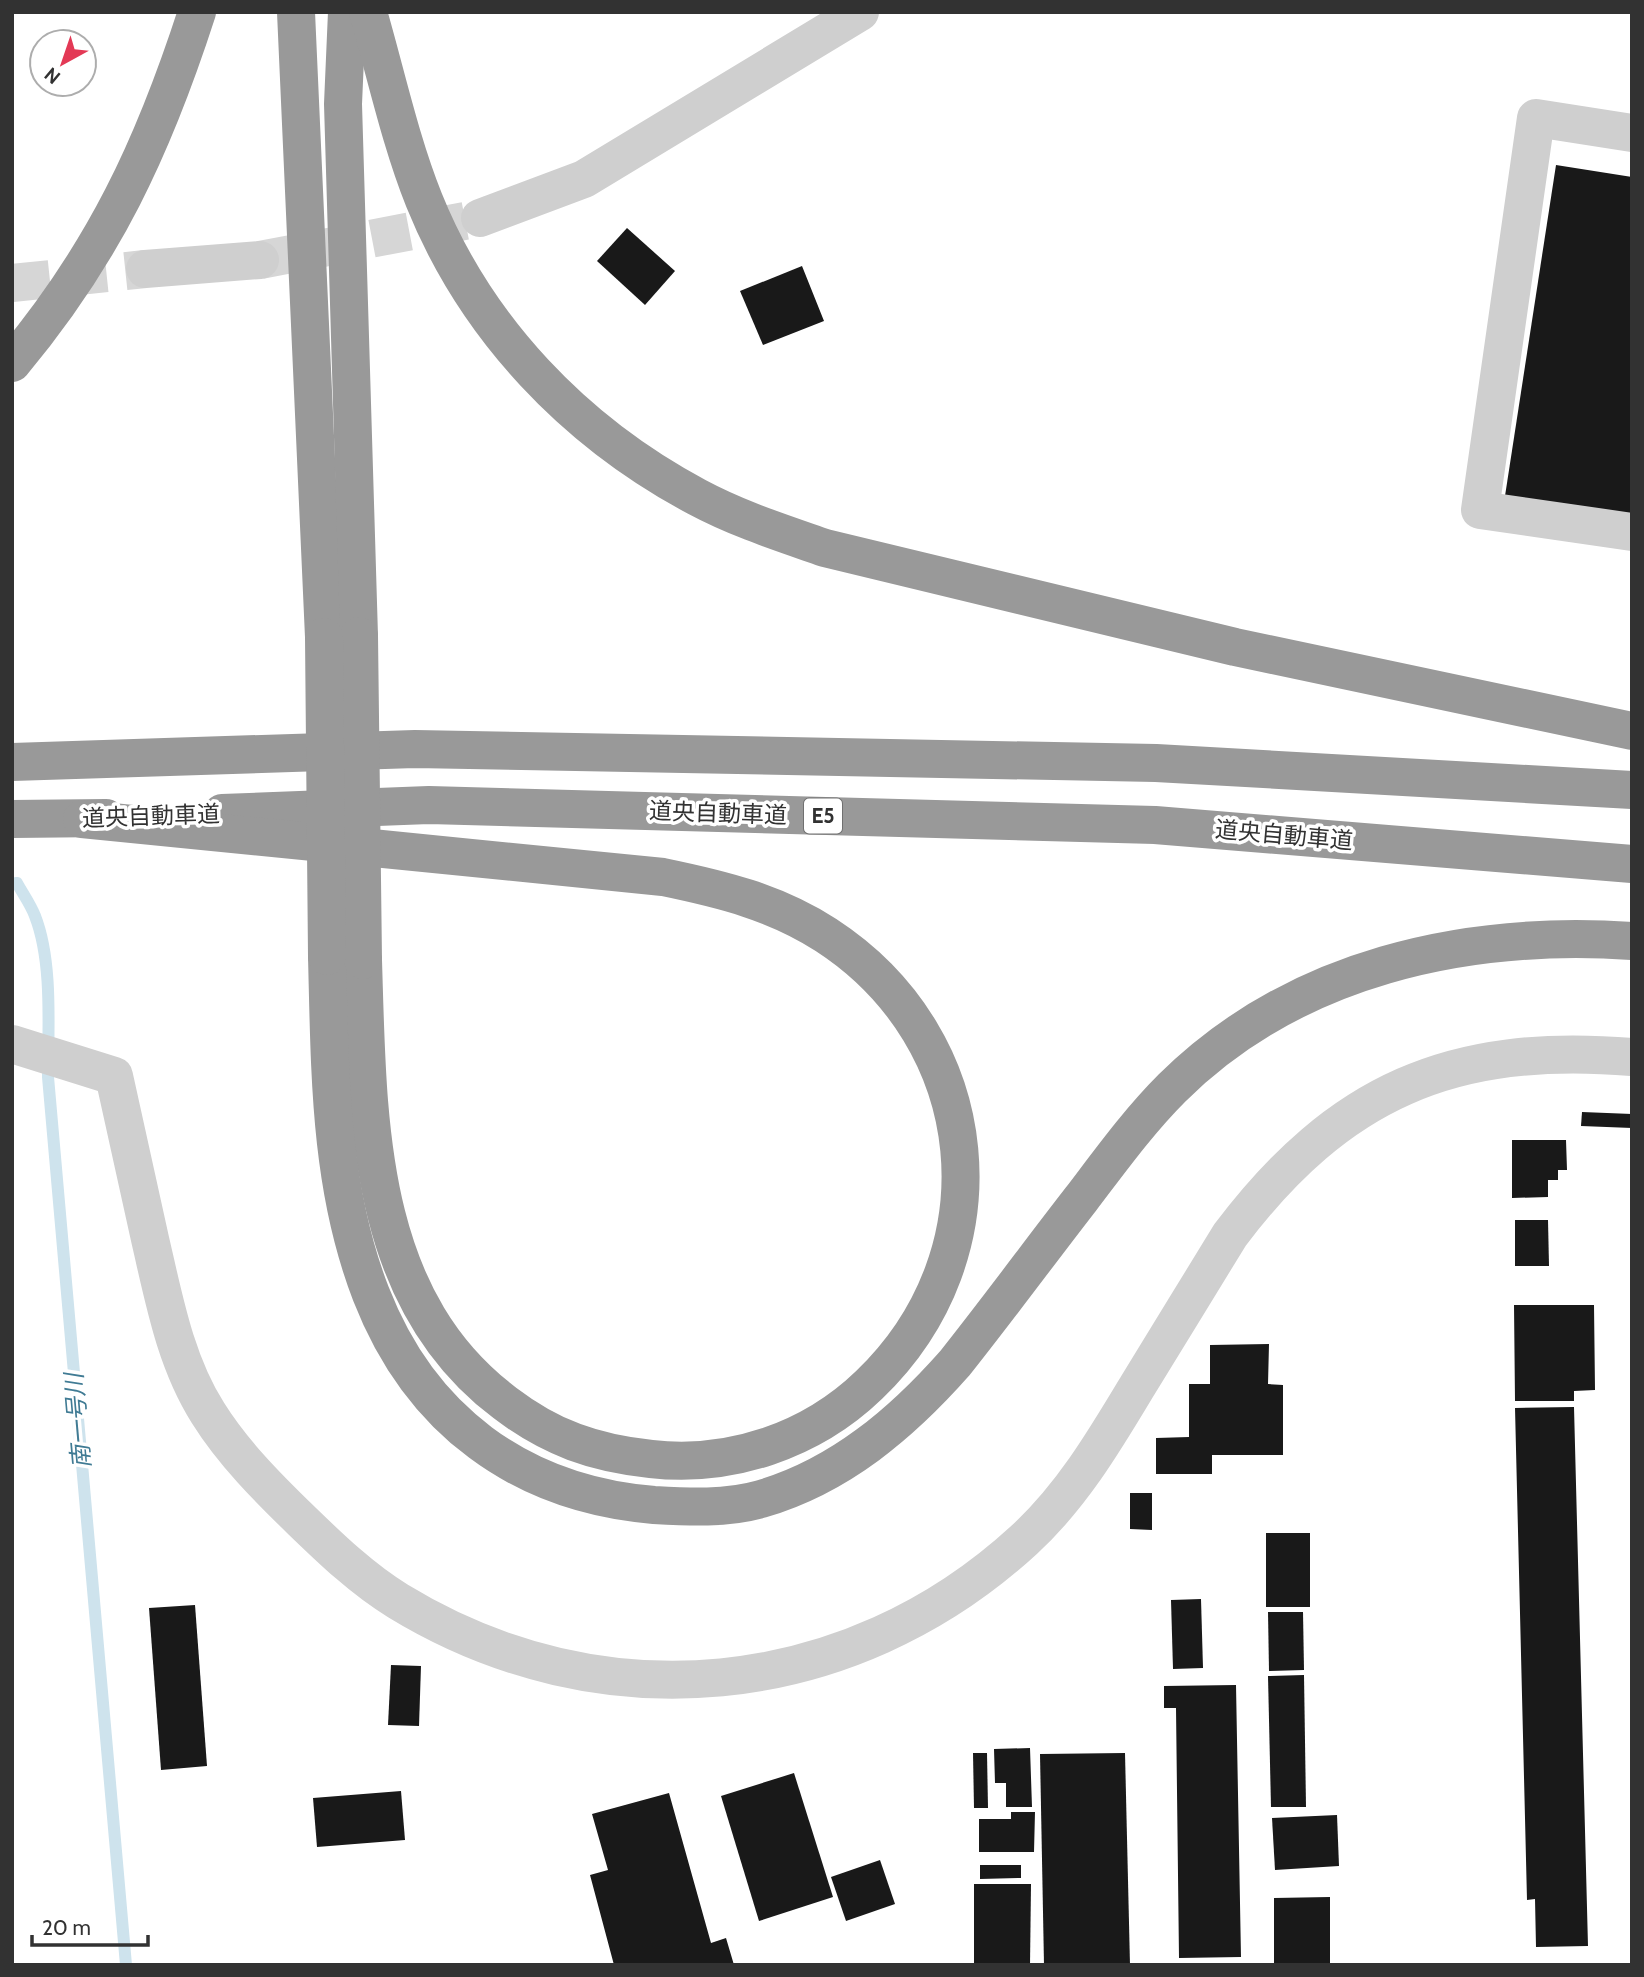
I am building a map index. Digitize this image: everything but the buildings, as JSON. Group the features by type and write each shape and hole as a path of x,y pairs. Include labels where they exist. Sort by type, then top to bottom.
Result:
{"highway":[{"path":"12,363 47,322 88,262 128,191 159,120 197,12"},
{"path":"296,12 342,636"},
{"path":"347,12 343,104 342,636 345,958 332,1122 354,1245 383,1319 423,1389 466,1434 518,1468 594,1496 687,1507 760,1500 794,1487 826,1472 886,1433 925,1396 955,1363 1125,1141 1172,1088 1220,1046 1276,1009 1386,964 1479,943 1578,937 1632,941"},
{"path":"368,12 424,199 456,267 492,323 521,359 583,419 653,472 699,498 763,527 825,548 1235,647 1632,731"},
{"path":"12,762 415,749 1156,763 1632,790"},
{"name":"道央自動車道","path":"12,819 82,819 429,805 1142,824 1632,864"},
{"path":"82,819 663,877 735,892 772,906 829,936 878,977 906,1009 928,1040 952,1098 960,1137 959,1210 941,1277 911,1335 892,1361 844,1407 782,1442 741,1455 704,1461 633,1457 600,1451 544,1431 486,1389 456,1357 430,1324 410,1288 382,1199 345,958"}],"street":[{"path":"480,218 584,179 860,12"},
{"path":"1632,133 1536,118 1480,510 1632,532"},
{"path":"145,269 260,260"},
{"path":"13,1044 114,1076 166,1311 183,1365 208,1413 276,1495 363,1575 396,1600 443,1625 548,1665 601,1676 701,1680 795,1667 852,1649 936,1608 1002,1559 1027,1537 1080,1477 1230,1235 1257,1200 1292,1161 1349,1116 1387,1094 1467,1064 1517,1056 1572,1052 1632,1057"}],"waterway":[{"name":"南一号川","path":"12,884 17,883 35,916 45,954 49,1017 48,1077 126,1965"}],"tunnel":[{"path":"260,260 480,218"},
{"path":"12,283 145,269"}]}
